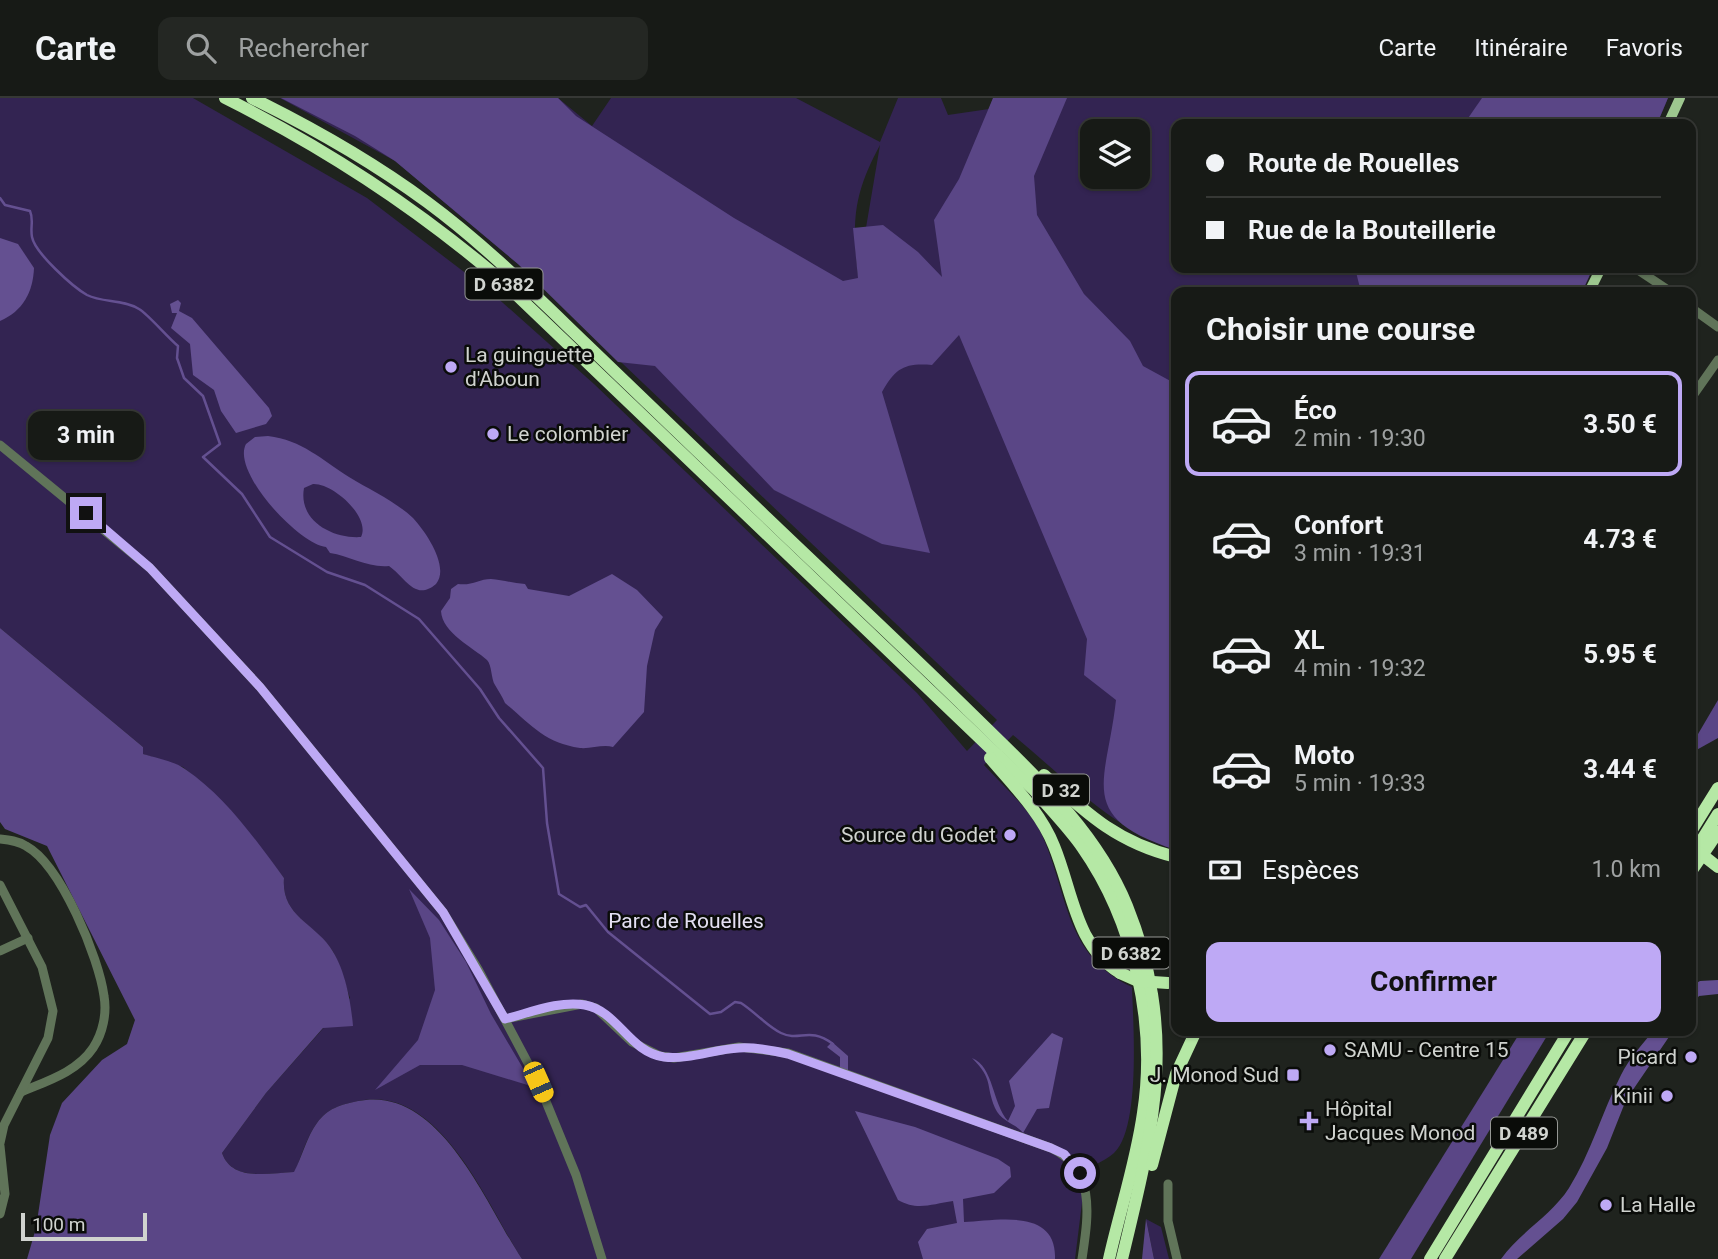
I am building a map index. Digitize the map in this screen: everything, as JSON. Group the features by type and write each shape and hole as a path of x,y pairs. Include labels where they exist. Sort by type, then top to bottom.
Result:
{"highway":[{"name":"D 6382","path":"225,98 287,129 362,174 461,247 531,307 953,704 1048,789 1089,838 1125,901 1146,959 1157,1019 1158,1080 1155,1114 1122,1259"},
{"name":"D 6382","path":"252,98 365,160 470,235 953,704 1034,790 1082,847 1115,906 1125,934 1145,1019 1147,1072 1141,1124 1109,1259"},
{"name":"D 32","path":"953,704 1094,820 1122,839 1171,855"},
{"path":"953,704 1041,821 1054,845 1083,934 1104,963 1138,981 1171,982"},
{"path":"1696,823 1718,788"},
{"path":"1696,849 1718,814"},
{"path":"1696,864 1718,832"},
{"path":"1696,852 1718,867"},
{"path":"1122,1259 1146,1189 1176,1074 1194,1036"},
{"path":"1544,1072 1560,1036"},
{"name":"D 489","path":"1430,1259 1566,1036"},
{"name":"D 489","path":"1446,1259 1583,1036"}],"main road":[{"path":"1670,119 1680,98"}],"street":[{"path":"1642,273 1664,287"},
{"path":"1696,311 1718,327"},
{"path":"1696,391 1718,360"},
{"path":"0,445 150,568 260,687 443,912 505,1019 549,1107 593,1222 602,1259"},
{"path":"0,839 26,846 49,869 88,938 104,996 102,1029 85,1058 58,1077 21,1092"},
{"path":"0,885 42,967 53,1011 48,1038 5,1125 0,1144 5,1190 0,1214"},
{"path":"0,951 28,938"},
{"path":"505,1019 582,1004 596,1008 642,1049 660,1056 674,1058 739,1048 776,1051 1051,1148 1064,1154 1086,1189 1089,1214 1082,1259"},
{"path":"1168,1184 1168,1221 1177,1259"}],"green space":[{"name":"Parc de Rouelles","path":"0,98 193,98 367,198 493,294 594,384 917,693 967,751 997,720 518,264 395,161 280,98 558,98 592,126 611,98 796,98 880,142 898,98 941,98 948,115 989,109 993,98 1668,98 1659,119 1171,119 1171,273 1591,273 1584,287 1171,287 1171,848 1153,841 1110,816 1013,735 984,765 1037,825 1081,941 1093,958 1110,974 1132,987 1134,1074 1128,1121 1123,1140 1114,1153 1075,1174 1083,1195 1075,1259 522,1259 458,1153 437,1129 413,1110 387,1100 358,1101 340,1106 326,1114 310,1134 295,1172 253,1174 234,1168 222,1153 266,1093 350,998 330,947 292,909 284,890 284,878 239,820 183,767 143,754 143,747 0,628","holes":["880,145 858,275 855,239 860,194"]},
{"path":"1146,1219 1161,1227 1169,1259 1154,1259"}],"shaded area":[{"path":"281,98 558,98 576,116 734,218 843,281 858,278 853,228 883,225 918,252 942,277 934,220 959,179 993,98 1067,98 1034,176 1037,215 1084,294 1130,341 1143,366 1171,381 1171,848 1122,824 1110,810 1104,794 1104,775 1116,700 1084,675 1087,639 959,335 932,365 914,365 902,369 892,377 882,392 930,553 882,544 774,490 655,366 618,362 518,264 395,161 355,136"},
{"path":"1482,98 1668,98 1659,119 1467,119"},
{"path":"0,238 18,244 34,268 32,285 25,300 15,312 0,321"},
{"path":"1356,273 1591,273 1584,287 1360,287"},
{"path":"178,300 181,303 179,311 192,318 269,408 272,416 266,424 236,433 221,411 214,390 193,375 190,344 171,328 177,313 172,313 170,304"},
{"path":"255,437 280,438 301,446 406,512 418,524 435,550 440,568 440,577 436,584 429,589 416,589 389,566 374,565 330,553 326,547 300,534 270,505 248,471 244,456 246,444","holes":["313,484 340,495 355,511 361,520 361,537 339,535 312,519 306,510 304,488"]},
{"path":"612,574 637,590 663,617 655,630 647,666 644,712 613,747 568,746 539,732 505,703 494,682 489,662 453,633 441,611 450,598 451,589 458,584 491,579 525,584 528,589 569,596"},
{"path":"0,628 143,747 143,754 181,766 213,792 239,819 284,878 284,891 292,909 323,938 340,965 349,996 353,1026 323,1028 266,1093 222,1153 227,1162 234,1168 252,1174 294,1172 310,1134 326,1114 340,1106 358,1101 387,1101 413,1111 436,1129 457,1153 522,1259 27,1259 36,1228 50,1135 62,1103 102,1060 127,1044 135,1020 47,846 5,829 0,822"},
{"path":"1718,700 1718,738 1696,750 1696,737"},
{"path":"409,889 439,920 466,962 491,1014 534,1087 462,1065 420,1065 375,1090 418,1040 435,990 430,938"},
{"path":"1718,980 1718,994 1699,996 1696,1000 1696,983"},
{"path":"1052,1033 1063,1038 1049,1108 1037,1109 1023,1133 1005,1120 998,1113 986,1077 972,1058 985,1069 1008,1121 1015,1106 1009,1081"},
{"path":"1518,1036 1547,1036 1411,1259 1379,1259"},
{"path":"1649,1036 1670,1036 1626,1100 1607,1148 1577,1202 1563,1219 1517,1259 1501,1259 1569,1188 1584,1161 1621,1075"},
{"path":"832,1042 848,1056 848,1074 840,1071 840,1057 827,1047"},
{"path":"855,1111 915,1127 998,1159 1010,1167 1011,1177 994,1193 963,1199 964,1222 1007,1220 1036,1224 1046,1231 1053,1242 1055,1259 923,1259 918,1242 927,1229 957,1223 953,1201 918,1206 898,1200"},
{"path":"1146,1219 1154,1259 1142,1259"}],"waterway":[{"path":"0,198 5,205 30,211 35,244 55,269 73,285 87,295 139,309 178,346 177,358 184,378 203,396 220,444 203,457 242,494 270,537 327,572 365,585 419,619 480,689 499,718 543,768 547,823 559,894 580,907 586,905 608,932 710,1014 721,1012 735,1002 741,1003 781,1033 817,1036 833,1044"}],"place":[{"name":"La guinguette d'Aboun","path":"451,367"},
{"name":"Le colombier","path":"493,434"},
{"name":"Source du Godet","path":"1010,835"},
{"name":"SAMU - Centre 15","path":"1330,1050"},
{"name":"Picard","path":"1691,1057"},
{"name":"J. Monod Sud","path":"1293,1075"},
{"name":"Kinii","path":"1667,1096"},
{"name":"Hôpital Jacques Monod","path":"1309,1121"},
{"name":"La Halle","path":"1606,1205"}],"route":[{"path":"86,513 150,568 260,687 443,912 505,1019 582,1004 596,1008 632,1042 660,1056 674,1058 739,1048 764,1048 788,1054 1051,1148 1064,1154 1080,1173"}]}
